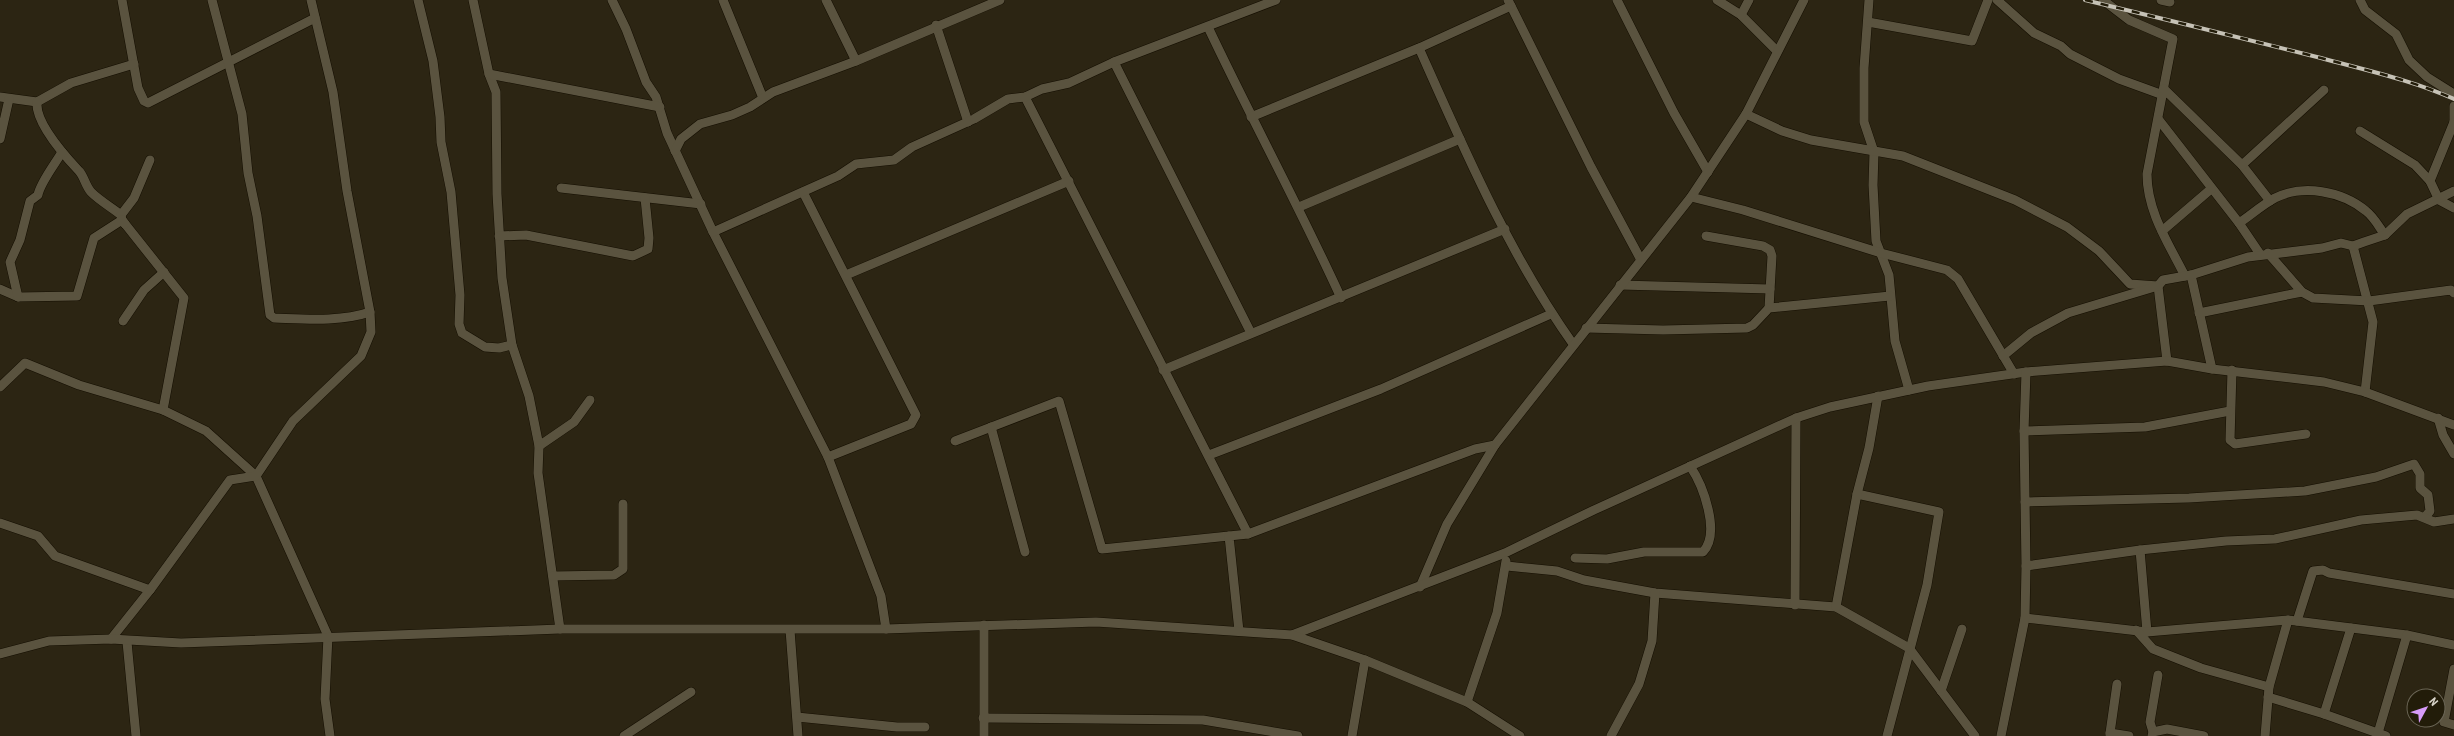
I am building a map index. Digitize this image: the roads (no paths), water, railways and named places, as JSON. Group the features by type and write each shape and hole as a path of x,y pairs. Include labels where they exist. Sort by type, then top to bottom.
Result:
{"street":[{"path":"122,0 141,96 144,101 148,103 229,60 315,18"},
{"path":"212,0 242,114 248,173 257,216 270,314 274,318 336,317 358,316 370,312"},
{"path":"111,639 150,590 230,480 256,476 293,421 361,356 371,332 370,312 347,191 333,92 311,0"},
{"path":"418,0 433,62 440,118 441,142 451,192 460,294 459,324 462,333 485,347 499,348 512,345"},
{"path":"473,0 489,74 496,92 497,109 495,146 502,278 512,345 529,396 539,446 538,473 560,629"},
{"path":"612,0 626,29 646,82 660,107 667,133 713,232 828,457 881,596 886,629"},
{"path":"723,0 763,98"},
{"path":"826,0 856,61"},
{"path":"675,151 681,139 700,124 732,115 773,92 856,61 936,25 1000,0"},
{"path":"713,232 803,192 856,164 894,160 912,147 968,122 1008,99 1025,97 1042,89 1069,83 1114,62 1276,0"},
{"path":"1617,0 1674,113 1708,172"},
{"path":"1717,0 1741,15 1777,50"},
{"path":"1741,15 1749,0"},
{"path":"1420,587 1447,524 1495,446 1573,344 1691,197 1746,114 1777,50 1804,0"},
{"path":"1869,0 1864,68 1864,122 1874,152 1873,185 1876,241 1889,275 1895,341 1909,390"},
{"path":"1868,22 1972,41 1988,0"},
{"path":"1997,0 2034,33 2061,46 2070,54 2119,79 2164,92 2242,165 2270,201"},
{"path":"2103,0 2129,20 2173,39 2159,120 2147,174 2147,189 2150,204 2162,231 2188,276 2200,313 2212,369"},
{"path":"2161,0 2170,2"},
{"path":"2360,0 2365,10 2396,34 2409,60 2427,77 2454,94"},
{"path":"1251,117 1419,48 1510,3 1591,168 1641,260"},
{"path":"936,25 968,122"},
{"path":"1208,27 1251,117 1299,207 1341,298"},
{"path":"1419,48 1460,139 1505,229 1552,314 1573,344"},
{"path":"1114,62 1251,333"},
{"path":"0,97 37,102 71,83 134,64"},
{"path":"489,74 660,107"},
{"path":"2242,165 2324,90"},
{"path":"1025,97 1248,534"},
{"path":"0,139 10,99"},
{"path":"37,102 38,116 71,165 80,172 82,181 121,217 184,298 163,410"},
{"path":"2430,181 2454,122 2454,106"},
{"path":"1746,114 1782,131 1811,140 1903,156 2015,200 2067,227 2099,251 2130,284 2158,286"},
{"path":"2159,120 2211,189 2264,254 2302,292 2313,298 2369,301 2451,290 2454,293"},
{"path":"2360,131 2415,165 2430,181 2439,200 2454,208"},
{"path":"1299,207 1460,139"},
{"path":"18,297 10,262 20,240 30,202 38,195 39,187 46,180 62,152"},
{"path":"0,289 18,297 77,296 94,238 121,217 134,198 150,160"},
{"path":"846,275 1069,181"},
{"path":"561,188 701,204"},
{"path":"2162,231 2211,189"},
{"path":"2239,223 2270,201 2296,191 2328,193 2366,210 2385,235"},
{"path":"2003,356 2031,333 2068,313 2158,286 2163,280 2188,276 2264,254 2322,248 2341,243 2352,246 2385,235 2407,214 2439,200 2454,191"},
{"path":"803,192 916,415 911,424 828,457"},
{"path":"1691,197 1743,210 1881,253 1947,270 1958,279 2014,374"},
{"path":"499,236 526,235 634,256 639,255 648,249 649,238 645,198"},
{"path":"1163,370 1251,333 1341,298 1505,229"},
{"path":"1586,328 1663,330 1747,328 1753,325 1769,308 1772,256 1770,250 1763,246 1706,236"},
{"path":"2352,246 2369,301 2373,322 2365,392"},
{"path":"122,321 144,290 164,272"},
{"path":"1620,285 1770,289"},
{"path":"2158,286 2167,361"},
{"path":"2200,313 2257,299 2302,292"},
{"path":"1769,308 1890,296"},
{"path":"1209,455 1381,389 1552,314"},
{"path":"1292,635 1505,553 1796,418 1878,396 1909,390 2026,372 2167,361 2212,369 2232,370 2324,382 2365,392 2454,425"},
{"path":"0,387 25,363 79,386 163,410 206,431 256,476 328,636 325,699 330,736"},
{"path":"2232,370 2230,440 2235,444 2306,434"},
{"path":"2001,736 2025,618 2026,566 2024,432 2026,372"},
{"path":"1836,608 1857,494 1869,448 1878,396"},
{"path":"539,446 574,422 590,400"},
{"path":"955,441 1059,401 1102,548 1248,534 1475,449 1495,446"},
{"path":"2024,432 2145,427 2230,411"},
{"path":"1795,605 1796,418"},
{"path":"2438,418 2443,435 2454,454"},
{"path":"991,427 1025,552"},
{"path":"2025,502 2189,498 2305,491 2376,477 2414,464 2420,474 2420,488 2428,496 2430,511 2424,517"},
{"path":"1575,558 1607,559 1644,552 1703,552 1709,541 1708,505 1698,478 1690,466"},
{"path":"1857,494 1939,512 1927,585 1909,648 1887,736"},
{"path":"553,576 614,575 623,569 623,504"},
{"path":"2026,566 2140,550 2226,541 2275,539 2362,520 2417,515 2439,522 2454,519"},
{"path":"0,523 38,536 56,556 150,590"},
{"path":"1229,536 1239,631"},
{"path":"2140,550 2147,632"},
{"path":"1467,702 1497,613 1507,566 1505,553"},
{"path":"1507,566 1557,571 1584,580 1655,593 1836,608 1909,648 1974,736"},
{"path":"2266,736 2268,688 2292,621 2312,581 2313,571 2323,570 2328,573 2454,594"},
{"path":"1614,735 1639,684 1652,641 1655,593"},
{"path":"2025,618 2147,632 2292,621 2406,635 2454,645"},
{"path":"0,654 49,641 111,639 127,642 188,643 328,636 560,629 886,629 1096,622 1292,635 1365,660 1467,702 1520,736"},
{"path":"984,625 984,736"},
{"path":"2324,714 2351,628"},
{"path":"1941,691 1962,629"},
{"path":"790,630 798,736"},
{"path":"2136,630 2153,649 2201,668 2268,688"},
{"path":"2268,697 2382,734 2406,635"},
{"path":"127,642 136,736"},
{"path":"1352,736 1365,660"},
{"path":"2454,669 2444,722 2454,725"},
{"path":"2158,675 2150,722 2152,734 2167,729 2204,736"},
{"path":"2117,684 2110,735 2129,736"},
{"path":"624,736 691,692"},
{"path":"797,717 897,727 925,727"},
{"path":"983,718 1203,720 1260,732 1298,736"}],"railway":[{"path":"2085,0 2371,71 2422,86 2454,99"}]}
